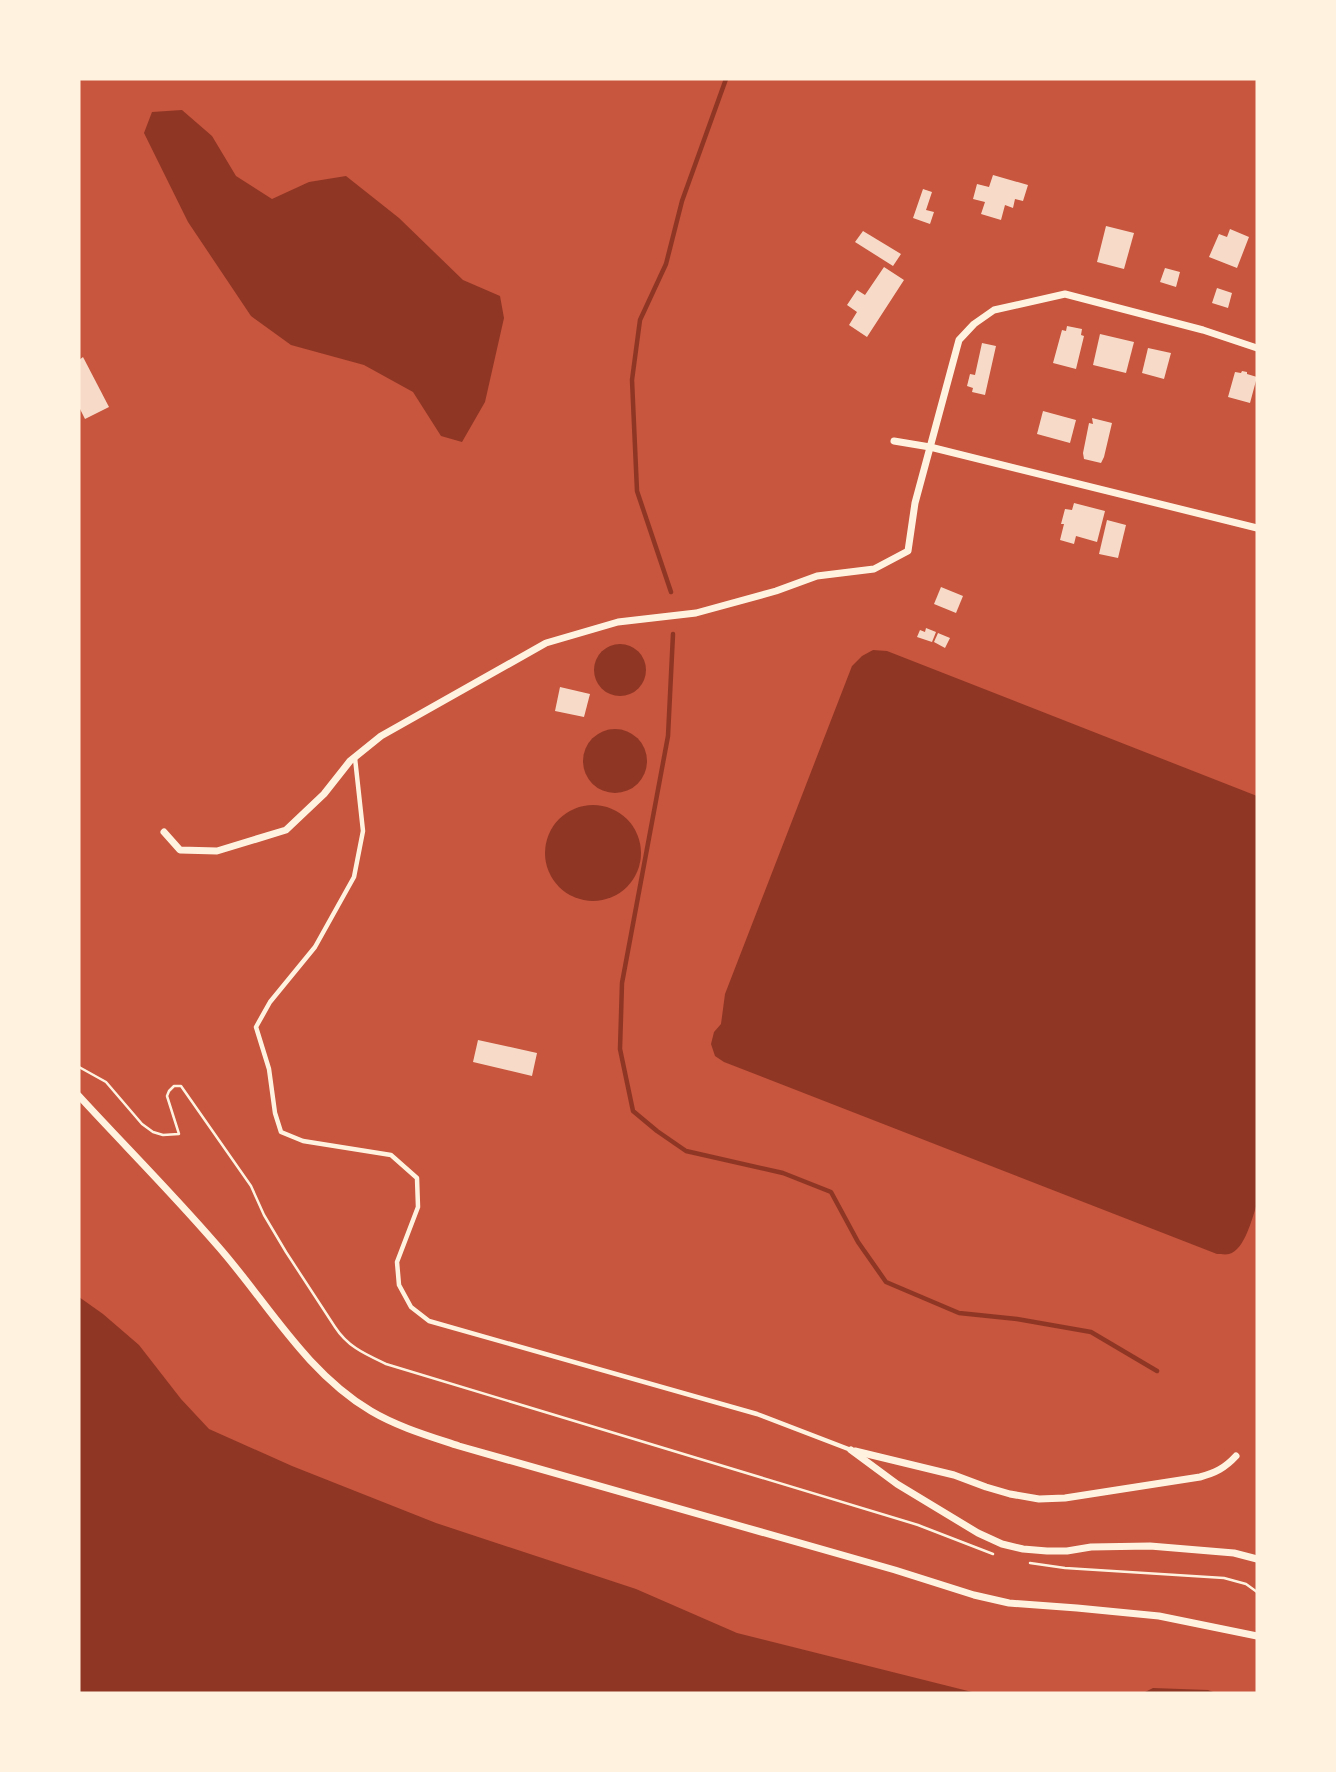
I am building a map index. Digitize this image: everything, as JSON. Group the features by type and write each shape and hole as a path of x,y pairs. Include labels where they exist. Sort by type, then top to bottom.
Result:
{"street":[{"path":"164,832 180,850 217,851 286,830 324,794 350,761 381,736 546,643 618,622 696,613 776,591 817,576 874,569 908,551 915,503 959,340 974,324 994,310 1065,294 1203,330 1257,348"},
{"path":"894,441 930,447 1257,528"},
{"path":"79,1096 216,1243 302,1351 328,1379 370,1411 401,1426 459,1446 975,1595 1009,1603 1159,1616 1257,1636"},
{"path":"851,1450 954,1475 1010,1494 1039,1499 1065,1498 1200,1477 1225,1468 1236,1456"},
{"path":"851,1450 897,1484 978,1533 1002,1544 1023,1549 1047,1550 1150,1546 1234,1553 1257,1559"}],"lane":[{"path":"355,757 363,831 354,877 315,947 270,1002 256,1027 270,1069 275,1113 282,1132 303,1141 391,1155 417,1178 418,1207 397,1262 399,1284 411,1307 429,1321 757,1414 851,1450"}],"shaded area":[{"path":"182,110 212,136 236,176 272,199 309,182 346,176 399,218 463,280 500,296 504,318 485,402 462,442 441,436 413,392 364,365 291,345 251,316 188,222 144,133 152,112"},
{"path":"620,644 630,646 638,652 644,660 644,680 638,688 630,694 620,696 610,694 602,688 596,680 594,670 596,660 602,652 610,646"},
{"path":"873,650 887,651 1257,796 1257,1204 1247,1233 1235,1251 1217,1254 724,1062 715,1056 711,1044 714,1032 721,1024 725,994 852,666"},
{"path":"615,729 633,735 641,743 647,761 641,779 633,787 615,793 597,787 589,779 583,761 589,743 597,735"},
{"path":"584,805 602,805 620,813 633,826 641,844 638,872 620,893 602,901 584,901 566,893 553,880 545,862 545,844 553,826 566,813"},
{"path":"79,1297 139,1345 181,1399 209,1429 292,1466 436,1523 636,1589 737,1633 976,1693 79,1693"},
{"path":"1153,1688 1208,1690 1216,1693 1143,1693"}],"building":[{"path":"993,175 1028,185 1023,201 1015,199 1013,208 1005,205 1001,220 981,214 985,202 973,199 977,184 989,187"},
{"path":"923,189 932,192 926,210 934,212 930,224 913,218"},
{"path":"1106,226 1134,233 1124,269 1097,262"},
{"path":"1230,229 1249,237 1237,268 1209,257 1219,234 1227,237"},
{"path":"863,231 901,254 893,266 855,242"},
{"path":"884,267 904,280 867,337 849,325 857,312 847,305 857,290 865,295"},
{"path":"1165,268 1180,272 1176,287 1160,282"},
{"path":"1217,288 1232,293 1228,308 1212,303"},
{"path":"1067,326 1082,329 1081,335 1084,336 1076,369 1053,363 1062,330 1066,331"},
{"path":"1100,334 1134,342 1126,373 1093,365"},
{"path":"982,343 996,346 985,395 972,392 973,388 967,386 970,374 975,375"},
{"path":"1148,348 1171,353 1164,379 1142,373"},
{"path":"83,357 109,407 85,419 79,407 79,360"},
{"path":"1242,371 1257,377 1250,403 1228,397 1235,372"},
{"path":"1043,411 1076,420 1070,443 1037,434"},
{"path":"1092,418 1112,423 1101,463 1084,459 1089,423 1093,424"},
{"path":"1074,503 1105,511 1097,542 1076,536 1074,544 1060,540 1065,509 1072,510"},
{"path":"1107,520 1126,525 1118,558 1099,554"},
{"path":"941,587 963,596 956,613 934,604"},
{"path":"926,628 936,632 932,642 917,637 920,630 925,632"},
{"path":"938,633 950,638 945,648 934,642"},
{"path":"560,687 590,694 584,717 555,711"},
{"path":"478,1040 537,1053 532,1076 473,1062"}],"waterway":[{"path":"671,592 637,491 632,380 640,320 666,264 682,201 726,79"},
{"path":"673,634 668,736 622,983 620,1049 633,1111 686,1151 783,1173 831,1192 858,1242 886,1282 959,1313 1017,1319 1091,1332 1157,1371"}]}
